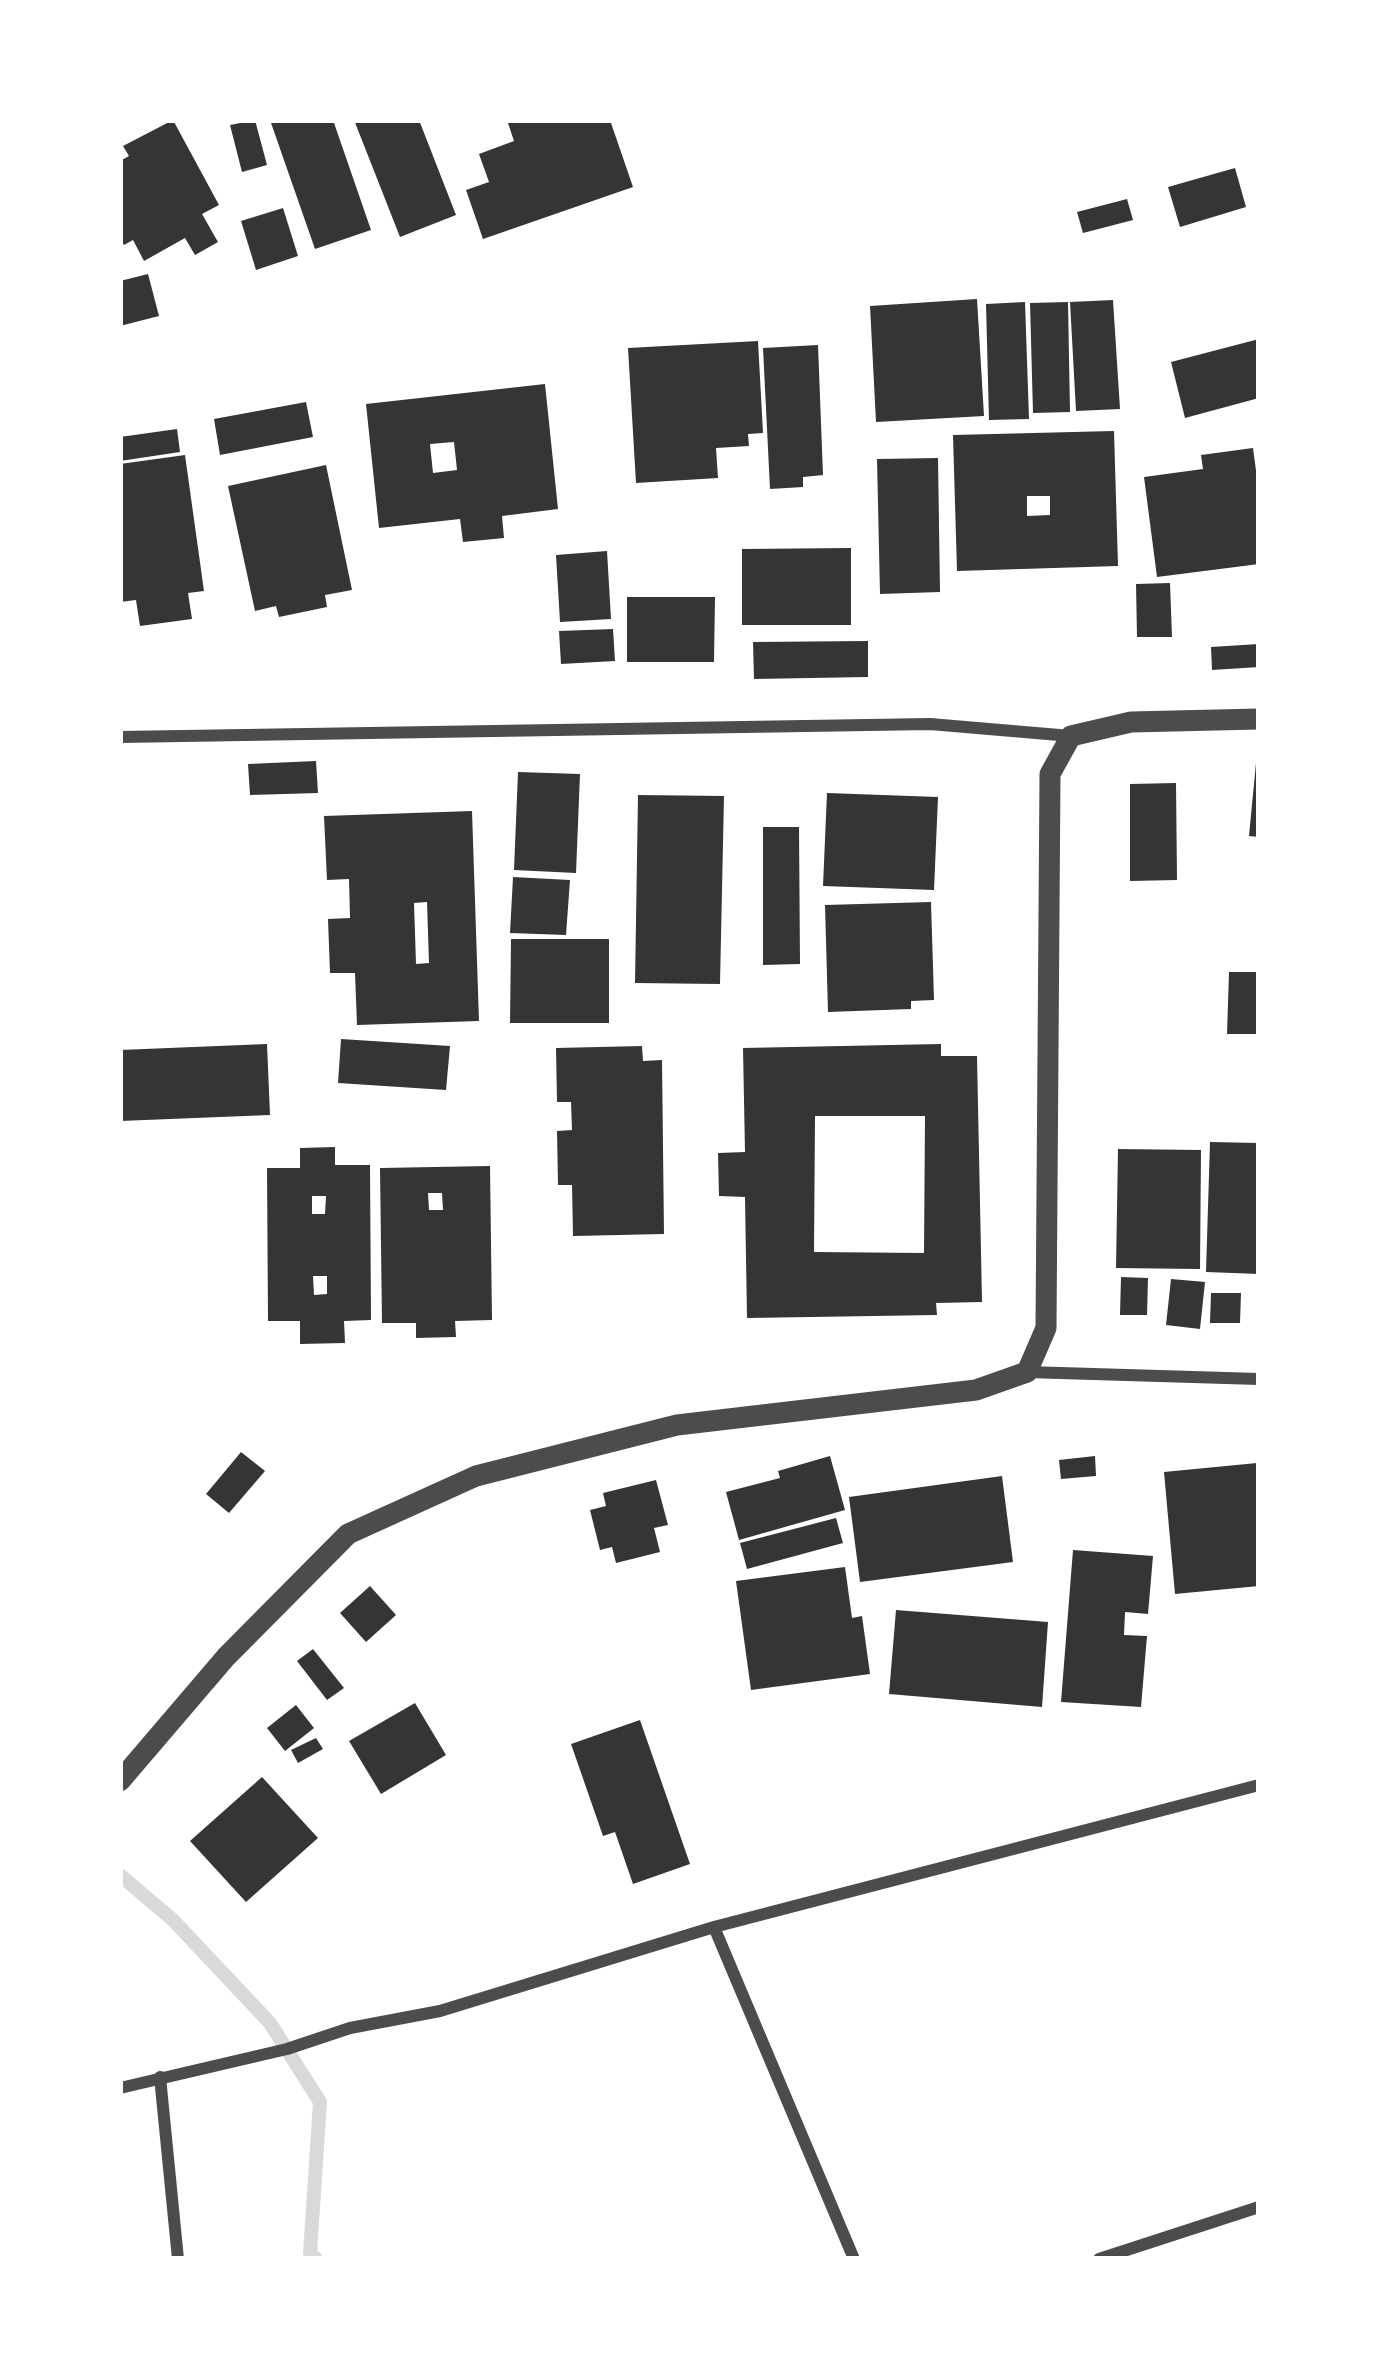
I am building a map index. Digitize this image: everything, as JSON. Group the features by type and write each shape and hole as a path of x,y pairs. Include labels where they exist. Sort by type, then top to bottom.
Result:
{"street":[{"path":"120,737 931,724 1071,736 1131,722 1259,719"},
{"path":"1027,1372 1046,1328 1050,774 1071,736"},
{"path":"120,1781 226,1658 348,1534 476,1476 676,1425 976,1390 1027,1372 1259,1378"},
{"path":"120,2088 287,2049 350,2028 440,2011 714,1927 1259,1785"},
{"path":"714,1927 854,2259"},
{"path":"160,2078 178,2259"},
{"path":"1099,2259 1259,2207"}],"building":[{"path":"173,120 219,205 202,214 218,242 195,255 185,238 144,261 133,240 124,245 120,238 120,161 129,156 123,146"},
{"path":"255,120 267,165 242,172 230,125"},
{"path":"270,120 333,120 371,230 315,249"},
{"path":"354,120 419,120 456,215 400,237"},
{"path":"507,120 610,120 633,187 483,239 466,190 489,182 479,154 514,141"},
{"path":"1235,168 1246,207 1180,227 1168,187"},
{"path":"1127,199 1133,220 1083,233 1077,212"},
{"path":"283,208 298,256 256,270 241,221"},
{"path":"148,274 159,316 120,326 120,281"},
{"path":"977,299 984,416 876,422 870,306"},
{"path":"1113,300 1120,409 1076,411 1070,302"},
{"path":"1025,302 1029,419 989,420 986,304"},
{"path":"1068,302 1070,412 1033,413 1030,303"},
{"path":"1259,339 1259,398 1185,418 1171,362"},
{"path":"758,341 763,433 748,434 749,446 716,448 718,478 636,483 628,348"},
{"path":"818,345 823,475 803,477 803,487 770,489 763,348"},
{"path":"545,384 558,509 502,516 504,538 463,542 460,519 379,528 366,404","holes":["454,442 457,470 433,473 430,444"]},
{"path":"306,402 313,437 220,455 214,419"},
{"path":"177,429 180,452 120,461 120,437"},
{"path":"1114,431 1118,566 957,571 953,435","holes":["1027,496 1050,496 1050,515 1027,516"]},
{"path":"1253,448 1259,493 1259,564 1157,577 1144,477 1203,469 1201,455"},
{"path":"185,455 204,591 188,593 192,619 140,626 136,600 120,602 120,464"},
{"path":"938,458 940,592 880,594 877,459"},
{"path":"326,465 352,590 325,595 327,607 279,617 276,606 255,611 228,486"},
{"path":"851,548 851,625 742,625 742,549"},
{"path":"607,551 611,619 560,622 556,555"},
{"path":"1170,583 1172,637 1137,637 1136,584"},
{"path":"627,597 715,597 714,662 627,662"},
{"path":"613,629 615,661 561,664 559,631"},
{"path":"868,641 868,677 754,679 753,642"},
{"path":"1259,644 1259,667 1212,670 1211,647"},
{"path":"316,761 318,793 250,795 248,764"},
{"path":"1259,763 1259,837 1249,836"},
{"path":"518,772 580,774 576,873 514,870"},
{"path":"1176,783 1177,880 1130,881 1130,784"},
{"path":"827,793 938,797 934,890 823,886"},
{"path":"638,795 724,796 720,984 635,983"},
{"path":"472,811 479,1021 357,1025 355,973 330,973 328,919 350,918 349,879 327,880 324,816","holes":["427,902 429,963 416,964 414,903"]},
{"path":"763,827 799,827 800,964 763,965"},
{"path":"513,877 570,880 566,935 510,933"},
{"path":"931,902 934,1000 911,1001 911,1009 828,1012 825,905"},
{"path":"511,939 609,939 609,1023 510,1023"},
{"path":"1229,972 1259,972 1259,1034 1227,1034"},
{"path":"341,1039 450,1046 446,1090 338,1083"},
{"path":"267,1044 270,1115 120,1121 120,1050"},
{"path":"941,1044 941,1056 977,1056 982,1302 936,1303 937,1315 747,1318 745,1197 719,1196 718,1153 745,1152 743,1048","holes":["815,1116 925,1116 924,1253 814,1252"]},
{"path":"642,1046 643,1061 662,1060 664,1234 573,1236 572,1185 558,1185 557,1131 572,1130 571,1102 557,1102 556,1048"},
{"path":"1210,1142 1259,1143 1259,1274 1206,1272"},
{"path":"335,1147 335,1165 370,1165 371,1320 344,1321 345,1343 300,1344 300,1321 268,1321 267,1168 300,1168 300,1148","holes":["312,1196 326,1196 325,1214 312,1214","313,1276 327,1276 327,1294 314,1295"]},
{"path":"1118,1149 1201,1150 1200,1269 1116,1268"},
{"path":"490,1166 492,1320 455,1321 456,1337 416,1338 416,1323 382,1323 380,1168","holes":["428,1193 442,1193 443,1210 429,1210"]},
{"path":"1121,1277 1148,1278 1147,1315 1120,1315"},
{"path":"1171,1279 1205,1282 1200,1329 1166,1325"},
{"path":"1211,1293 1241,1293 1240,1323 1210,1323"},
{"path":"241,1452 265,1471 229,1513 206,1494"},
{"path":"830,1456 845,1510 739,1540 726,1492 780,1478 778,1471"},
{"path":"1095,1456 1096,1476 1061,1479 1059,1460"},
{"path":"1257,1463 1259,1586 1175,1594 1164,1472"},
{"path":"1002,1476 1013,1562 860,1582 849,1497"},
{"path":"656,1480 668,1525 654,1528 660,1552 616,1563 612,1547 600,1550 590,1510 606,1506 603,1493"},
{"path":"836,1518 843,1543 747,1569 740,1543"},
{"path":"1073,1550 1153,1556 1148,1614 1125,1612 1124,1635 1147,1636 1141,1707 1061,1702"},
{"path":"845,1567 852,1618 862,1616 870,1674 751,1690 736,1581"},
{"path":"370,1586 396,1615 366,1642 340,1613"},
{"path":"896,1610 1048,1622 1042,1707 889,1694"},
{"path":"313,1649 344,1688 327,1700 297,1661"},
{"path":"415,1703 446,1755 381,1794 349,1741"},
{"path":"296,1705 314,1728 285,1751 267,1728"},
{"path":"640,1720 690,1864 633,1884 615,1832 603,1836 571,1744"},
{"path":"316,1738 323,1749 298,1763 291,1750"},
{"path":"262,1777 318,1838 246,1902 190,1841"}],"waterway":[{"path":"120,1875 173,1920 270,2023 320,2102 310,2253 316,2259"}]}
